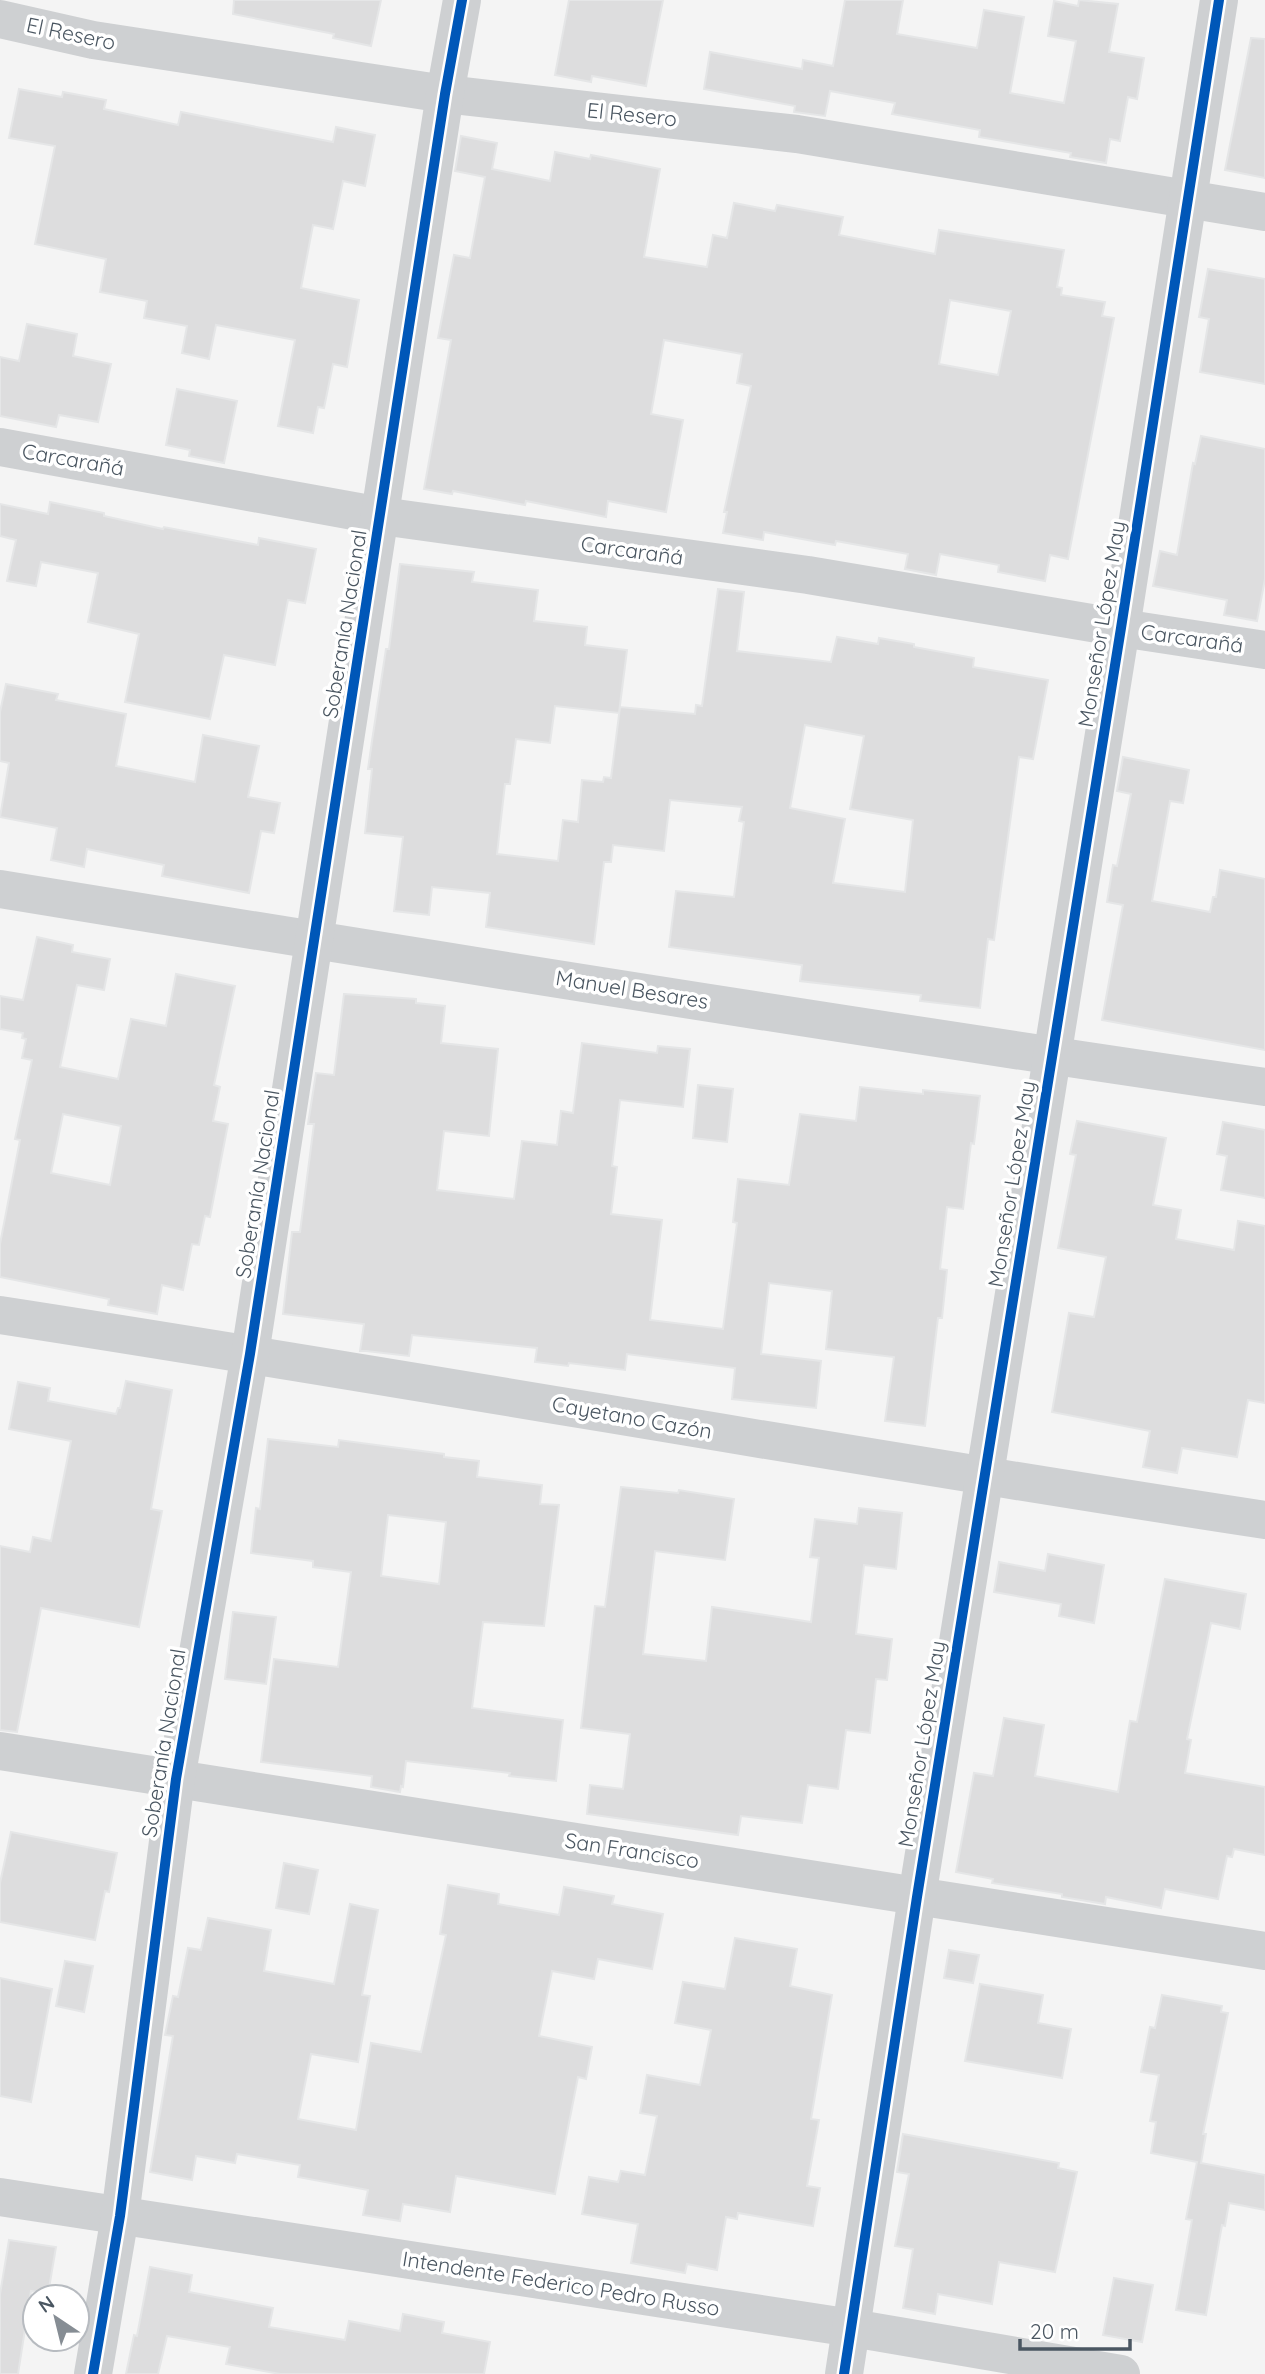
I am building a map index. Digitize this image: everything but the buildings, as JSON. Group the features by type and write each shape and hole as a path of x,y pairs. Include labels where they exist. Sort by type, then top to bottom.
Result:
{"street":[{"name":"Soberanía Nacional","path":"93,2374 120,2216 176,1779 250,1354 445,94 462,0"},
{"name":"Monseñor López May","path":"844,2374 917,1896 1219,0"},
{"name":"El Resero","path":"0,19 93,40 445,94 797,134 1265,212"},
{"name":"Carcarañá","path":"0,447 381,516 808,575 1265,650"},
{"name":"Manuel Besares","path":"0,889 316,941 1265,1087"},
{"name":"Cayetano Cazón","path":"0,1315 985,1477 1265,1520"},
{"name":"San Francisco","path":"0,1751 1265,1951"},
{"name":"Intendente Federico Pedro Russo","path":"0,2197 852,2328 1121,2374"}],"cycle path":[{"path":"93,2374 120,2216 176,1779 250,1354 445,94 462,0"},
{"path":"844,2374 917,1897 1219,0"}]}
